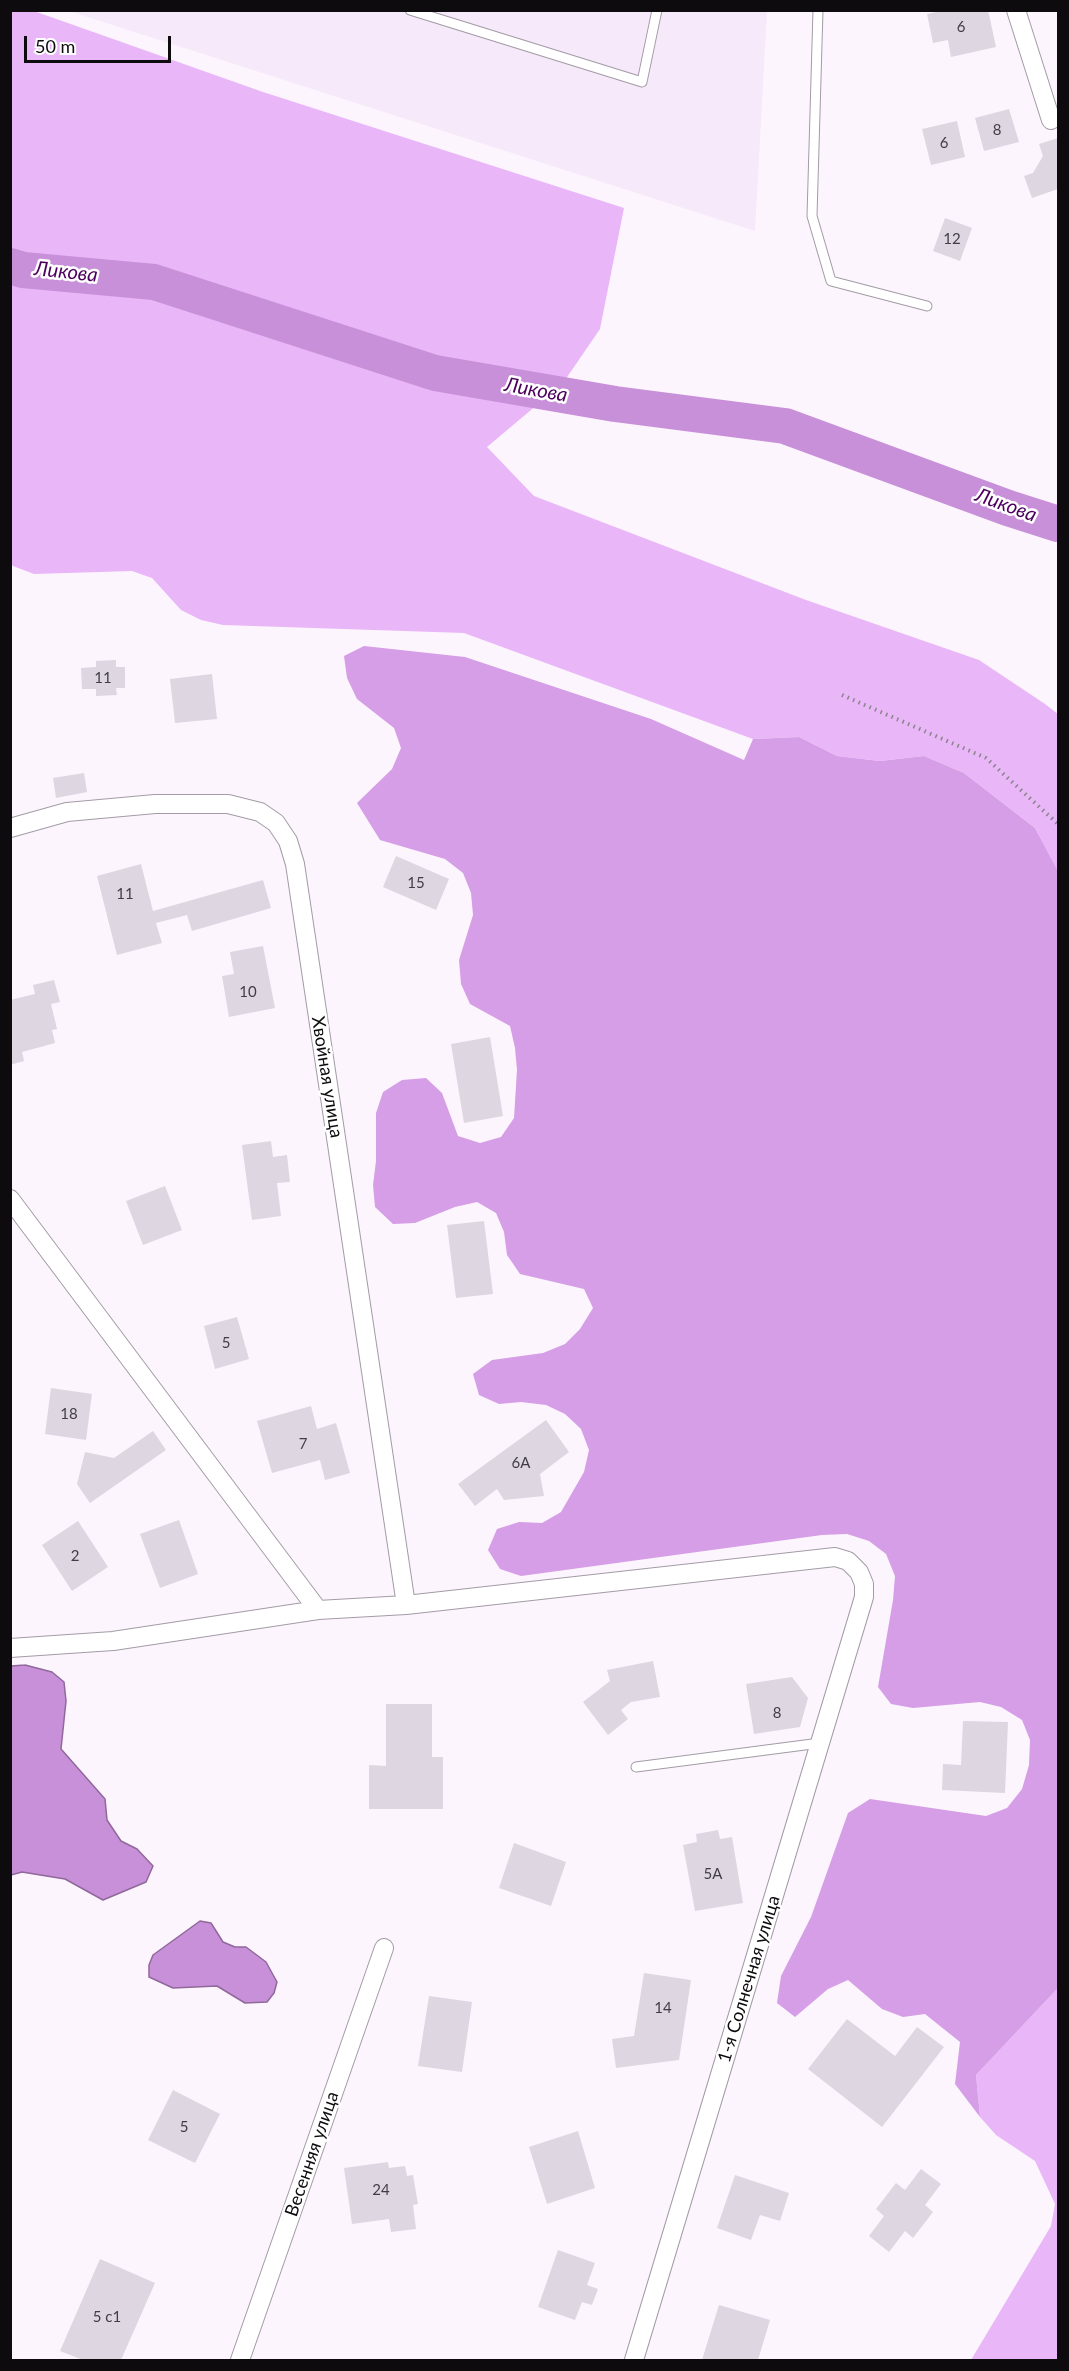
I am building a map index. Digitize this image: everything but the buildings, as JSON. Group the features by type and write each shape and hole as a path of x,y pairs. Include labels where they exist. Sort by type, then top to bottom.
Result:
{"street":[{"path":"1016,10 1051,120"},
{"name":"Хвойная улица","path":"10,828 67,812 155,804 228,804 260,812 276,824 288,841 295,864 406,1605"},
{"path":"10,1199 318,1610"},
{"name":"1-я Солнечная улица","path":"406,1605 835,1557 848,1561 859,1572 864,1584 864,1598 634,2361"},
{"path":"10,1648 113,1641 318,1610 406,1605"},
{"name":"Весенняя улица","path":"240,2361 384,1948"}],"lane":[{"path":"410,10 642,82 657,10"},
{"path":"818,10 812,216 831,281 927,306"},
{"path":"636,1767 820,1743"}],"path":[{"path":"842,695 986,758 1059,824"}],"shaded area":[{"path":"31,10 263,92 624,208 600,329 563,383 487,447 534,496 806,600 979,660 1045,704 1058,714 1058,871 1035,828 964,773 924,756 880,761 837,756 799,737 753,739 464,633 223,625 201,620 181,610 152,578 132,571 34,574 13,566 11,564 10,11"},
{"path":"69,11 767,11 755,231"},
{"path":"364,646 465,657 651,719 744,760 753,739 799,737 837,756 880,761 924,756 964,773 1035,828 1058,871 1058,1988 976,2075 980,2117 955,2084 960,2042 925,2014 903,2017 882,2009 848,1980 828,1989 795,2017 777,2003 781,1976 811,1917 848,1813 870,1799 986,1816 1007,1808 1022,1789 1029,1765 1030,1740 1022,1720 1001,1707 980,1702 913,1708 891,1704 878,1687 895,1576 886,1554 869,1541 847,1534 822,1535 521,1576 500,1569 488,1550 497,1529 519,1522 542,1523 561,1512 584,1472 589,1450 581,1429 565,1414 546,1405 521,1402 499,1404 479,1395 473,1374 492,1360 543,1353 565,1344 580,1329 593,1308 584,1289 520,1274 507,1255 504,1232 496,1213 477,1202 455,1207 415,1223 393,1224 375,1207 373,1185 376,1161 376,1113 383,1092 402,1080 426,1078 442,1093 458,1136 480,1143 501,1137 514,1118 517,1070 510,1026 470,1004 461,984 459,960 473,915 471,893 463,873 445,859 380,840 357,803 392,769 401,748 394,728 357,699 347,678 344,656"},
{"path":"25,1665 52,1672 64,1682 66,1701 61,1749 105,1799 107,1820 121,1841 137,1849 153,1866 146,1882 103,1900 65,1879 22,1872 11,1875 11,1666"},
{"path":"200,1921 211,1923 223,1942 235,1947 246,1947 266,1962 277,1982 274,1993 267,2002 245,2003 217,1986 173,1988 149,1977 149,1965 153,1955"},
{"path":"1058,1988 1058,2360 971,2360 1051,2226 1055,2204 1035,2161 996,2135 980,2117 976,2075"}],"waterway":[{"name":"Ликова","path":"10,266 23,270 154,282 435,373 615,404 785,426 1008,508 1058,524"}]}
